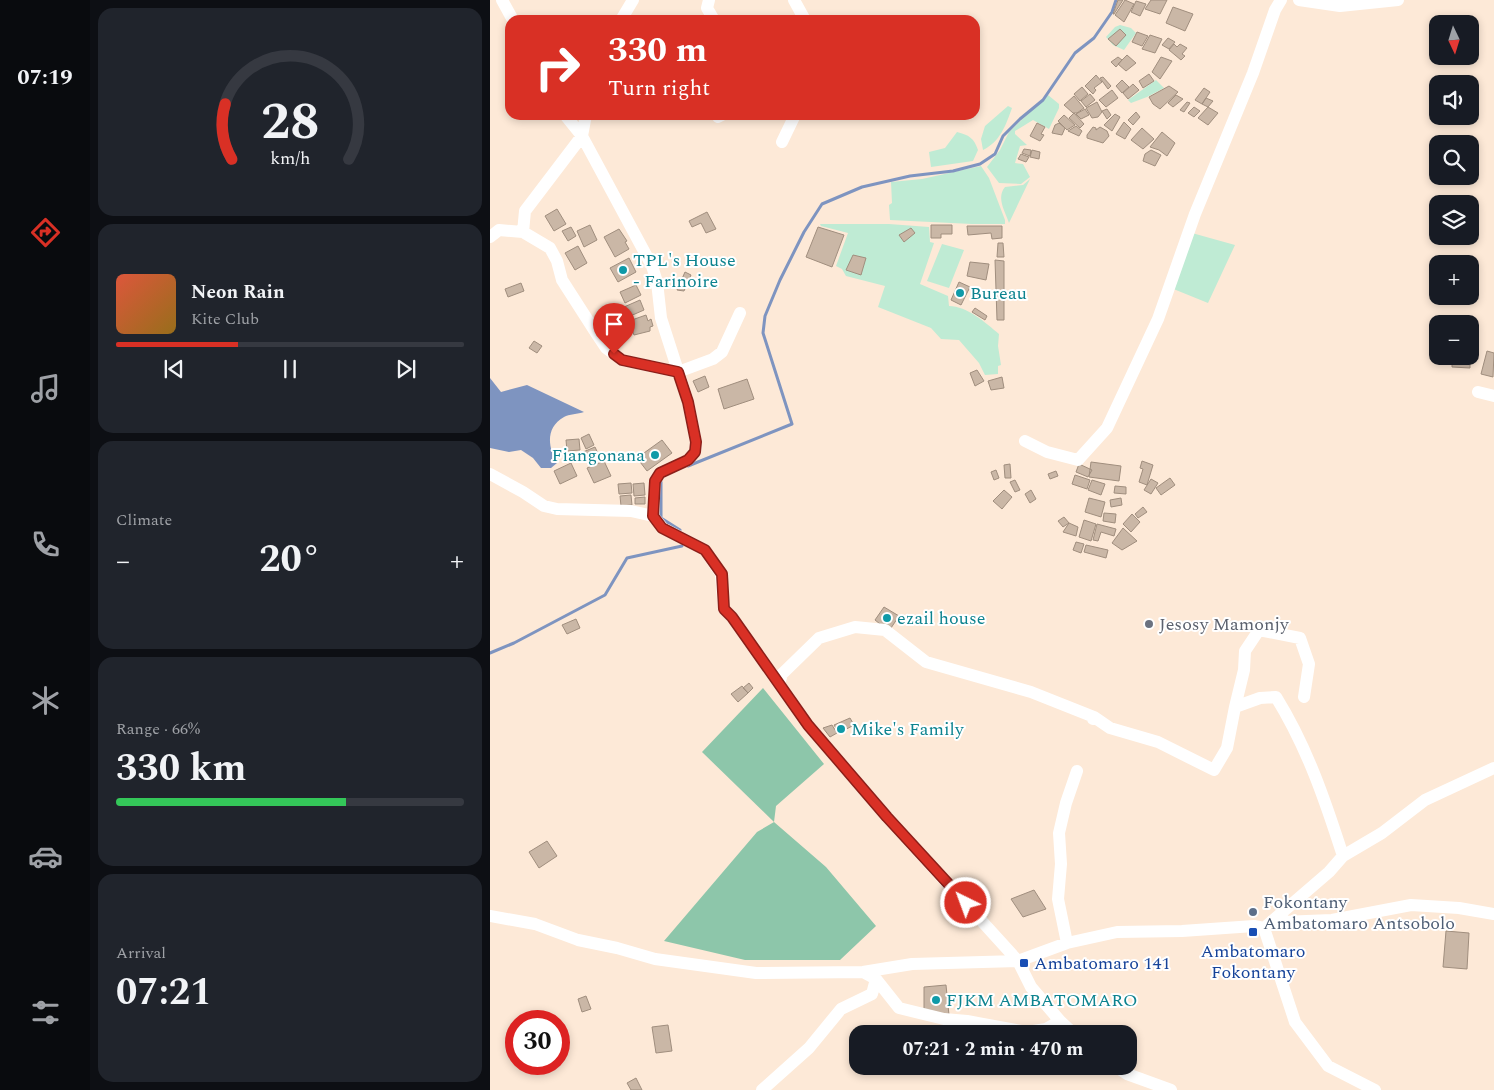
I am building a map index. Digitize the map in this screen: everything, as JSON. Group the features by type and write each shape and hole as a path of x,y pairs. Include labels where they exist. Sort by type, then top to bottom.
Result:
{"street":[{"path":"502,0 510,15"},
{"path":"624,15 633,0"},
{"path":"708,0 707,8 711,15"},
{"path":"794,0 802,15"},
{"path":"1025,442 1047,452 1078,460 1107,428 1158,319 1195,214 1250,81 1275,10 1282,0"},
{"path":"1300,0 1340,6 1398,0"},
{"path":"569,120 582,136 652,266 662,318 688,402 696,442 695,452 688,460 660,473 655,481 653,516 662,528 705,550 722,574 724,609 732,617 808,725 887,817 1018,961 1031,987 1064,1025"},
{"path":"524,232 525,211 582,136 585,120"},
{"path":"782,142 793,120"},
{"path":"490,237 500,230 524,232 550,248 557,261 562,280 606,348 622,360 678,372 713,359 722,352 740,313"},
{"path":"1478,392 1494,396"},
{"path":"490,474 524,492 544,506 551,508 631,511 653,516"},
{"path":"779,684 782,674 819,638 855,627 885,630 926,662 1032,692 1094,718 1110,728 1158,742 1214,770 1227,748 1244,670 1244,651 1259,630 1300,638 1309,664 1304,697"},
{"path":"1235,707 1260,698 1276,697 1292,722 1314,771 1343,856"},
{"path":"1264,928 1329,872 1343,856 1382,833 1426,800 1494,768"},
{"path":"1067,943 1058,899 1061,864 1059,833 1066,803 1077,771"},
{"path":"490,916 535,924 578,940 617,948 655,959 756,973 863,972 912,964 1018,961 1067,943 1117,932 1182,931 1254,926 1264,928 1281,922 1332,920 1411,906 1459,908 1494,914"},
{"path":"1264,928 1295,1022 1328,1066 1375,1090"},
{"path":"863,972 876,978 899,1008 944,1019 976,1022 1027,1032 1046,1029 1060,1021"},
{"path":"762,1090 809,1048 841,1009 872,994 876,978"},
{"path":"1130,1075 1171,1090"}],"green space":[{"path":"1120,25 1131,28 1136,33 1124,50 1113,45 1106,37 1115,27"},
{"path":"1156,80 1164,88 1131,103 1128,100"},
{"path":"1048,95 1059,104 1049,129 1033,120 1015,131 1015,134 1027,145 1020,146 1015,163 1023,164 1030,177 1021,184 999,183 987,167 1000,150 1009,132"},
{"path":"1008,106 1012,108 1002,132 989,147 983,150 981,139 985,126"},
{"path":"957,132 968,136 975,143 978,150 973,161 931,167 929,152 945,148"},
{"path":"981,166 989,178 1005,224 890,220 889,205 892,203 891,182 922,179"},
{"path":"1030,179 1009,223 1002,205 1002,191 1005,187 1023,185"},
{"path":"820,224 889,224 929,227 930,242 934,243 920,284 948,296 949,306 969,312 999,334 998,346 1001,365 998,366 998,374 985,375 979,363 959,340 941,339 931,328 878,307 885,286 846,276 842,269 836,266 848,233 821,226"},
{"path":"1192,233 1235,245 1208,303 1171,288"},
{"path":"942,244 964,250 949,288 927,281"},
{"path":"763,688 824,764 776,806 774,822 702,752"},
{"path":"774,822 826,867 876,926 840,960 745,960 664,941 757,832"}],"water":[{"path":"490,378 501,392 527,385 584,412 566,416 558,421 551,432 550,444 557,463 551,468 541,468 533,458 521,450 509,452 490,448"}],"building":[{"path":"1118,0 1123,0 1113,14"},
{"path":"1125,0 1134,4 1124,22 1115,15"},
{"path":"1151,0 1167,0 1160,14 1145,9"},
{"path":"1136,1 1146,4 1140,16 1131,12"},
{"path":"1173,7 1193,14 1185,31 1166,23"},
{"path":"1120,29 1126,35 1116,46 1108,39"},
{"path":"1137,32 1148,36 1142,46 1132,42"},
{"path":"1150,35 1162,39 1155,53 1142,49"},
{"path":"1168,38 1175,42 1169,49 1162,45"},
{"path":"1174,44 1177,47 1180,44 1187,48 1182,54 1185,56 1181,60 1169,50"},
{"path":"1127,55 1136,63 1126,71 1118,64"},
{"path":"1118,57 1122,60 1116,67 1111,62"},
{"path":"1161,57 1172,61 1160,79 1152,72"},
{"path":"1149,74 1154,81 1143,88 1139,81"},
{"path":"1096,75 1102,82 1094,88 1096,90 1093,94 1085,86"},
{"path":"1103,77 1111,86 1108,89 1100,78"},
{"path":"1122,80 1129,87 1122,93 1116,86"},
{"path":"1133,84 1139,90 1128,99 1123,93"},
{"path":"1169,86 1178,92 1160,109 1153,104 1149,97"},
{"path":"1082,87 1088,94 1080,101 1074,94"},
{"path":"1204,88 1210,92 1202,104 1195,100"},
{"path":"1112,90 1118,98 1106,107 1099,100"},
{"path":"1090,94 1095,100 1086,107 1081,101"},
{"path":"1176,95 1183,99 1173,107 1168,103"},
{"path":"1074,96 1084,108 1077,113 1073,113 1064,105"},
{"path":"1206,98 1213,101 1208,107 1202,104"},
{"path":"1097,102 1102,112 1098,117 1092,118 1086,108"},
{"path":"1187,102 1190,103 1184,112 1180,110"},
{"path":"1194,107 1200,111 1194,117 1188,113"},
{"path":"1208,107 1218,113 1208,125 1198,118"},
{"path":"1085,109 1089,115 1081,119 1076,114"},
{"path":"1107,109 1111,115 1107,119 1102,111"},
{"path":"1136,112 1140,117 1133,125 1128,120"},
{"path":"1074,113 1084,124 1080,128 1069,118"},
{"path":"1115,114 1120,117 1112,131 1104,125"},
{"path":"1064,115 1075,125 1067,130 1058,121"},
{"path":"1124,122 1131,129 1125,139 1116,134"},
{"path":"1037,123 1045,127 1041,134 1044,135 1040,141 1030,136"},
{"path":"1059,123 1065,128 1062,135 1052,133 1055,125"},
{"path":"1076,126 1082,131 1079,136 1068,131"},
{"path":"1093,127 1096,130 1100,127 1107,131 1109,136 1103,143 1087,138"},
{"path":"1142,128 1154,139 1143,149 1131,140"},
{"path":"1162,132 1175,143 1167,156 1159,150 1150,147"},
{"path":"1024,149 1031,150 1030,156 1022,153"},
{"path":"1032,150 1040,152 1039,159 1030,157"},
{"path":"1151,150 1161,155 1155,166 1143,161 1145,154"},
{"path":"1021,154 1029,157 1026,162 1018,159"},
{"path":"557,209 566,224 554,231 545,216"},
{"path":"707,212 716,229 706,233 701,223 692,227 689,221"},
{"path":"590,225 597,240 584,247 577,231"},
{"path":"931,225 952,225 952,234 941,234 941,238 931,238"},
{"path":"967,226 1002,226 1002,238 992,239 991,233 968,235"},
{"path":"571,227 576,236 568,241 562,231"},
{"path":"818,227 844,235 832,267 806,257"},
{"path":"911,228 915,233 904,242 899,235"},
{"path":"619,229 627,241 625,242 629,249 615,257 604,237"},
{"path":"998,243 1003,243 1004,257 997,257"},
{"path":"578,246 587,263 575,270 565,253"},
{"path":"853,255 866,258 861,275 846,270"},
{"name":"TPL's House - Farinoire","path":"629,258 636,272 618,282 610,268"},
{"path":"995,260 1004,261 1004,320 997,320"},
{"path":"970,262 989,264 986,280 967,276"},
{"path":"685,272 691,275 684,291 677,290"},
{"name":"Bureau","path":"959,282 970,287 961,305 951,300"},
{"path":"521,283 524,291 508,297 505,289"},
{"path":"636,285 641,295 625,303 620,292"},
{"path":"640,300 644,310 628,317 624,307"},
{"path":"617,308 624,321 608,329 601,316"},
{"path":"975,308 987,316 985,320 972,312"},
{"path":"646,315 648,321 651,319 653,326 650,327 650,331 634,335 629,321"},
{"path":"534,341 542,346 537,353 529,348"},
{"path":"1487,351 1494,353 1493,377 1481,374"},
{"path":"1452,365 1470,365 1470,368 1452,367"},
{"path":"977,370 984,381 975,386 970,373"},
{"path":"705,376 709,387 698,392 693,381"},
{"path":"1002,377 1004,388 991,390 988,381"},
{"path":"747,379 754,399 724,409 718,389"},
{"path":"589,434 594,445 586,449 581,438"},
{"path":"579,439 580,450 567,451 566,440"},
{"name":"Fiangonana","path":"662,440 672,453 647,471 637,458"},
{"path":"595,447 601,460 589,465 583,452"},
{"path":"604,461 611,476 594,483 587,468"},
{"path":"1142,461 1153,465 1147,485 1139,482 1143,469 1140,468"},
{"path":"1091,462 1121,466 1119,481 1089,477"},
{"path":"571,463 577,476 560,484 554,471"},
{"path":"1010,464 1011,478 1005,478 1004,465"},
{"path":"1079,464 1092,470 1088,477 1076,472"},
{"path":"996,470 999,478 994,480 991,472"},
{"path":"1056,471 1058,476 1050,479 1048,474"},
{"path":"1075,475 1090,480 1087,489 1072,484"},
{"path":"1170,478 1175,485 1161,495 1156,488"},
{"path":"1151,479 1158,483 1151,494 1144,490"},
{"path":"1015,480 1020,490 1015,492 1010,482"},
{"path":"1092,480 1105,484 1101,495 1088,490"},
{"path":"631,483 632,493 619,494 618,484"},
{"path":"644,483 645,495 634,496 633,484"},
{"path":"1115,486 1126,487 1126,494 1114,493"},
{"path":"1004,490 1012,497 1002,509 993,501"},
{"path":"1031,490 1036,499 1030,503 1025,494"},
{"path":"631,495 632,505 621,506 620,496"},
{"path":"645,497 645,504 635,504 635,498"},
{"path":"1089,498 1105,502 1101,517 1085,512"},
{"path":"1121,498 1122,505 1111,507 1110,500"},
{"path":"1143,507 1147,512 1138,518 1135,514"},
{"path":"1104,513 1116,514 1115,523 1103,521"},
{"path":"1132,514 1140,522 1131,532 1123,524"},
{"path":"1064,517 1069,523 1063,527 1058,521"},
{"path":"1084,520 1096,524 1091,541 1079,537"},
{"path":"1069,523 1078,527 1076,536 1063,532"},
{"path":"1097,524 1116,529 1114,536 1101,532 1098,541 1093,540"},
{"path":"1123,528 1137,541 1122,550 1112,543"},
{"path":"1076,542 1084,544 1081,553 1073,550"},
{"path":"1086,545 1108,550 1106,558 1084,552"},
{"name":"ezail house","path":"884,607 899,616 889,631 875,620"},
{"path":"576,619 580,628 567,634 562,625"},
{"path":"749,683 753,688 748,693 743,688"},
{"path":"742,686 748,693 738,702 731,694"},
{"name":"Mike's Family","path":"850,718 854,725 839,733 834,725"},
{"path":"832,725 837,733 830,737 823,728"},
{"path":"547,841 557,856 539,868 529,852"},
{"path":"1034,890 1046,909 1023,917 1011,899"},
{"path":"1446,931 1469,933 1467,969 1443,967"},
{"name":"FJKM AMBATOMARO","path":"946,985 949,1015 924,1013 924,987"},
{"path":"586,996 591,1009 582,1012 578,999"},
{"path":"668,1025 672,1051 656,1053 652,1027"},
{"path":"636,1078 642,1090 631,1090 627,1083"}],"waterway":[{"path":"688,466 792,424 763,333 765,316 780,280 804,232 822,204 862,187 910,176 953,171 980,164 995,154 1003,136 1043,100 1075,53 1094,38 1112,12 1116,0"},
{"path":"661,482 661,518 680,530"},
{"path":"490,653 514,643 605,595 627,558 682,546 683,541"}],"place":[{"name":"TPL's House - Farinoire","path":"623,270"},
{"name":"Bureau","path":"960,293"},
{"name":"Fiangonana","path":"655,455"},
{"name":"ezail house","path":"887,618"},
{"name":"Jesosy Mamonjy","path":"1149,624"},
{"name":"Mike's Family","path":"841,729"},
{"name":"Fokontany Ambatomaro Antsobolo","path":"1253,912"},
{"name":"Ambatomaro Fokontany","path":"1253,932"},
{"name":"Ambatomaro 141","path":"1024,963"},
{"name":"FJKM AMBATOMARO","path":"936,1000"}],"route":[{"path":"614,354 622,360 678,372 688,402 696,442 695,452 688,460 660,473 655,481 653,516 662,528 705,550 722,574 724,609 732,617 808,725 887,817 966,903"}]}
